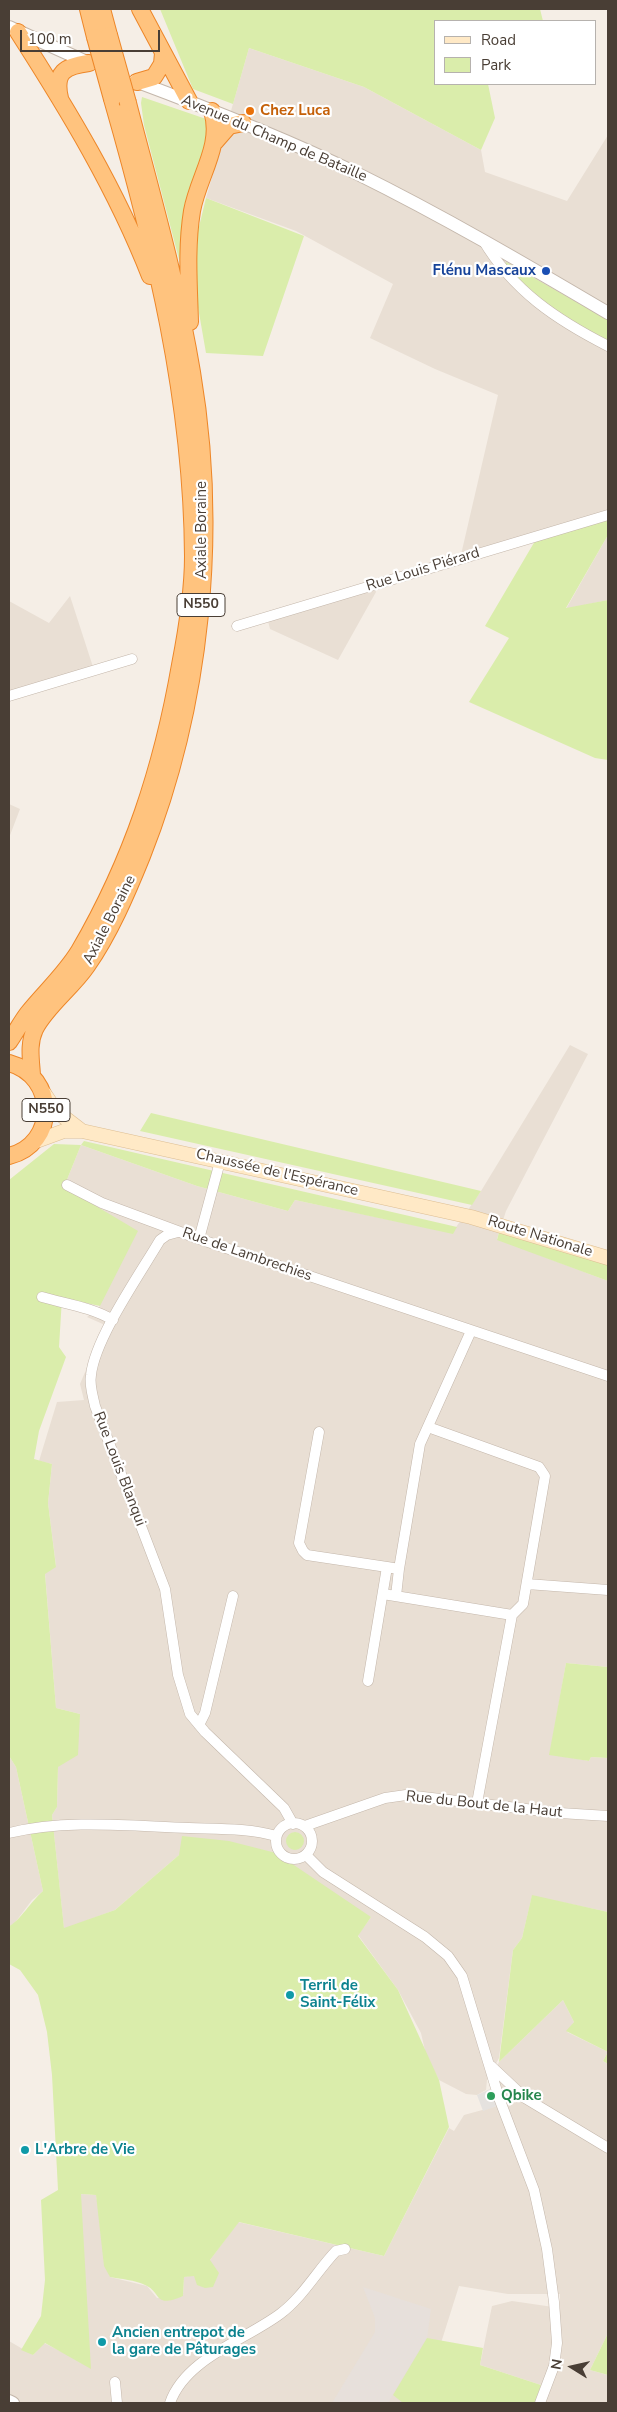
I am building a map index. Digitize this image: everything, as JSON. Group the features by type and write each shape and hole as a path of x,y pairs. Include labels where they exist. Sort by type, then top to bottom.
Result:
{"highway":[{"name":"N550","path":"88,9 102,36"},
{"name":"N550","path":"102,9 102,36"},
{"path":"140,9 189,101"},
{"path":"13,30 60,98 131,230 172,339"},
{"name":"Axiale Boraine","path":"9,1042 30,1011 65,972 78,953 103,907 145,806 161,759 171,717 190,600 193,558 188,449 172,339 144,214 112,99 102,36"},
{"name":"Axiale Boraine","path":"32,1075 30,1046 35,1029 88,966 104,938 142,857 176,755 196,650 204,566 202,460 192,372 174,283 128,103 102,36"},
{"path":"137,82 154,77 162,64 163,54"},
{"path":"60,98 58,87 62,73 74,65 89,63"},
{"path":"192,372 188,248 195,196 215,142 215,121 212,111"},
{"path":"215,142 229,126 243,123"},
{"name":"N550","path":"9,1063 22,1068 32,1075 44,1093 46,1104 45,1122 34,1142 24,1151 9,1156"}],"main road":[{"path":"44,1093 56,1111 82,1131"},
{"path":"34,1142 64,1131 82,1131"},
{"name":"Chaussée de l'Espérance","path":"82,1131 471,1217"},
{"name":"Route Nationale","path":"471,1217 608,1258"}],"street":[{"name":"Avenue du Champ de Bataille","path":"13,30 89,63 243,123 356,173 482,239 608,313"},
{"path":"482,239 501,268 552,316 608,346"},
{"name":"Rue Louis Piérard","path":"237,626 608,516"},
{"path":"9,696 132,659"},
{"path":"199,1239 219,1160"},
{"name":"Rue de Lambrechies","path":"67,1185 102,1203 178,1232 429,1318 583,1366 608,1376"},
{"name":"Rue Louis Blanqui","path":"178,1232 167,1235 160,1240 113,1320 93,1363 90,1377 92,1391 95,1406 165,1589 178,1675 190,1714 284,1808 293,1824"},
{"path":"42,1297 93,1311 113,1320"},
{"path":"396,1596 420,1444 471,1331"},
{"path":"428,1427 538,1467 545,1476 523,1604 512,1615 477,1803"},
{"path":"319,1432 299,1543 301,1548 307,1555 399,1569"},
{"path":"368,1681 387,1567"},
{"path":"526,1584 608,1590"},
{"path":"383,1594 512,1615"},
{"path":"199,1725 205,1713 233,1596"},
{"name":"Rue du Bout de la Haut","path":"305,1826 385,1798 406,1795 608,1816"},
{"path":"293,1824 305,1826 311,1834 312,1846 306,1855 294,1859 280,1851 276,1836 282,1828 293,1824"},
{"path":"9,1833 56,1826 108,1825 208,1829 276,1836"},
{"path":"306,1855 323,1872 425,1937 448,1956 456,1966 467,1988 499,2098 534,2190 552,2281 557,2344 556,2356 540,2403"},
{"path":"490,2066 524,2098 608,2148"},
{"path":"170,2403 174,2392 185,2377 240,2338 280,2314 336,2251 345,2249"},
{"path":"115,2382 117,2403"},
{"path":"9,2401 13,2403"}],"shaded area":[{"path":"249,48 364,87 481,150 485,172 567,201 608,135 608,519 462,564 460,559 498,395 435,369 370,338 393,284 296,231 206,198"},
{"path":"608,535 608,600 566,609"},
{"path":"374,585 376,592 338,660 270,629 267,617"},
{"path":"70,596 94,670 9,696 9,601 49,623"},
{"path":"9,804 20,809 9,838"},
{"path":"570,1045 588,1054 506,1211 497,1239 608,1281 608,1667 566,1663 550,1754 589,1761 591,1757 608,1758 608,1912 532,1896 522,1938 513,1950 499,2058 487,2080 486,2090 477,2095 466,2094 439,2080 426,2055 421,2033 398,1990 358,1935 371,1917 179,1855 115,1910 64,1929 52,1815 57,1807 58,1767 80,1714 56,1708 45,1573 56,1566 48,1503 52,1464 39,1461 57,1402 84,1400 80,1384 105,1325 87,1317 100,1306 64,1187 81,1145 197,1186 288,1211 295,1200 452,1233 481,1191"},
{"path":"9,1756 16,1767 43,1891 32,1900 14,1924 9,1926"},
{"path":"563,2000 574,2022 567,2032 608,2052 603,2061 608,2064 608,2333 590,2370 608,2375 608,2403 545,2403 552,2385 541,2385 480,2365 492,2306 512,2301 560,2308 560,2294 508,2294 459,2286 422,2403 9,2403 9,2341 33,2355 44,2343 78,2360 81,2194 96,2195 110,2277 147,2286 157,2298 183,2296 184,2277 194,2275 210,2260 238,2222 384,2256 449,2128 454,2131 464,2115 497,2106 489,2083 499,2062"},
{"path":"490,2089 497,2106 483,2111 477,2095"},
{"path":"363,2287 431,2309 427,2338 388,2403 332,2403 375,2332 375,2318"}],"green space":[{"path":"160,9 540,9 543,20 434,20 434,85 488,85 495,118 481,150 364,87 249,48 233,104 193,89"},
{"path":"142,97 212,121 181,267 144,125"},
{"path":"206,198 304,236 263,356 206,353 195,290 197,235"},
{"path":"506,262 608,320 608,344 555,315 505,265"},
{"path":"608,519 608,535 566,608 608,600 608,760 595,758 469,702 509,638 485,626 535,541"},
{"path":"151,1113 481,1191 472,1205 140,1131"},
{"path":"84,1141 457,1227 453,1234 295,1200 288,1211 197,1186 81,1145"},
{"path":"54,1144 81,1145 64,1187 138,1231 100,1306 62,1298 59,1347 66,1357 39,1431 34,1459 52,1464 48,1503 56,1567 45,1574 56,1708 80,1714 78,1755 58,1767 57,1807 52,1815 64,1928 115,1910 179,1855 182,1836 229,1841 276,1853 371,1917 358,1936 398,1990 439,2080 449,2127 384,2256 239,2222 210,2260 219,2273 213,2287 205,2288 197,2285 194,2276 184,2277 183,2296 173,2300 162,2300 150,2288 141,2283 110,2277 104,2266 96,2195 81,2194 91,2369 45,2343 33,2355 21,2350 41,2316 45,2280 41,2200 58,2190 52,2075 47,2032 38,1995 20,1970 9,1964 9,1926 17,1920 43,1891 16,1767 9,1756 9,1180"},
{"path":"499,1232 608,1265 608,1281 497,1240"},
{"path":"566,1663 608,1667 608,1758 591,1757 589,1761 549,1755"},
{"path":"295,1832 303,1837 304,1841 299,1849 295,1850 287,1845 286,1841 291,1833"},
{"path":"532,1895 608,1912 608,2052 566,2031 574,2022 563,2000 499,2062 513,1950 522,1938"},
{"path":"608,2052 608,2064 603,2061"},
{"path":"608,2333 608,2375 590,2370"},
{"path":"427,2338 483,2348 480,2365 541,2385 535,2403 403,2403 393,2395"}],"place":[{"name":"Chez Luca","path":"250,111"},
{"name":"Flénu Mascaux","path":"546,271"},
{"name":"Terril de Saint-Félix","path":"290,1995"},
{"name":"Qbike","path":"491,2096"},
{"name":"L'Arbre de Vie","path":"25,2150"},
{"name":"Ancien entrepot de la gare de Pâturages","path":"102,2342"}]}
